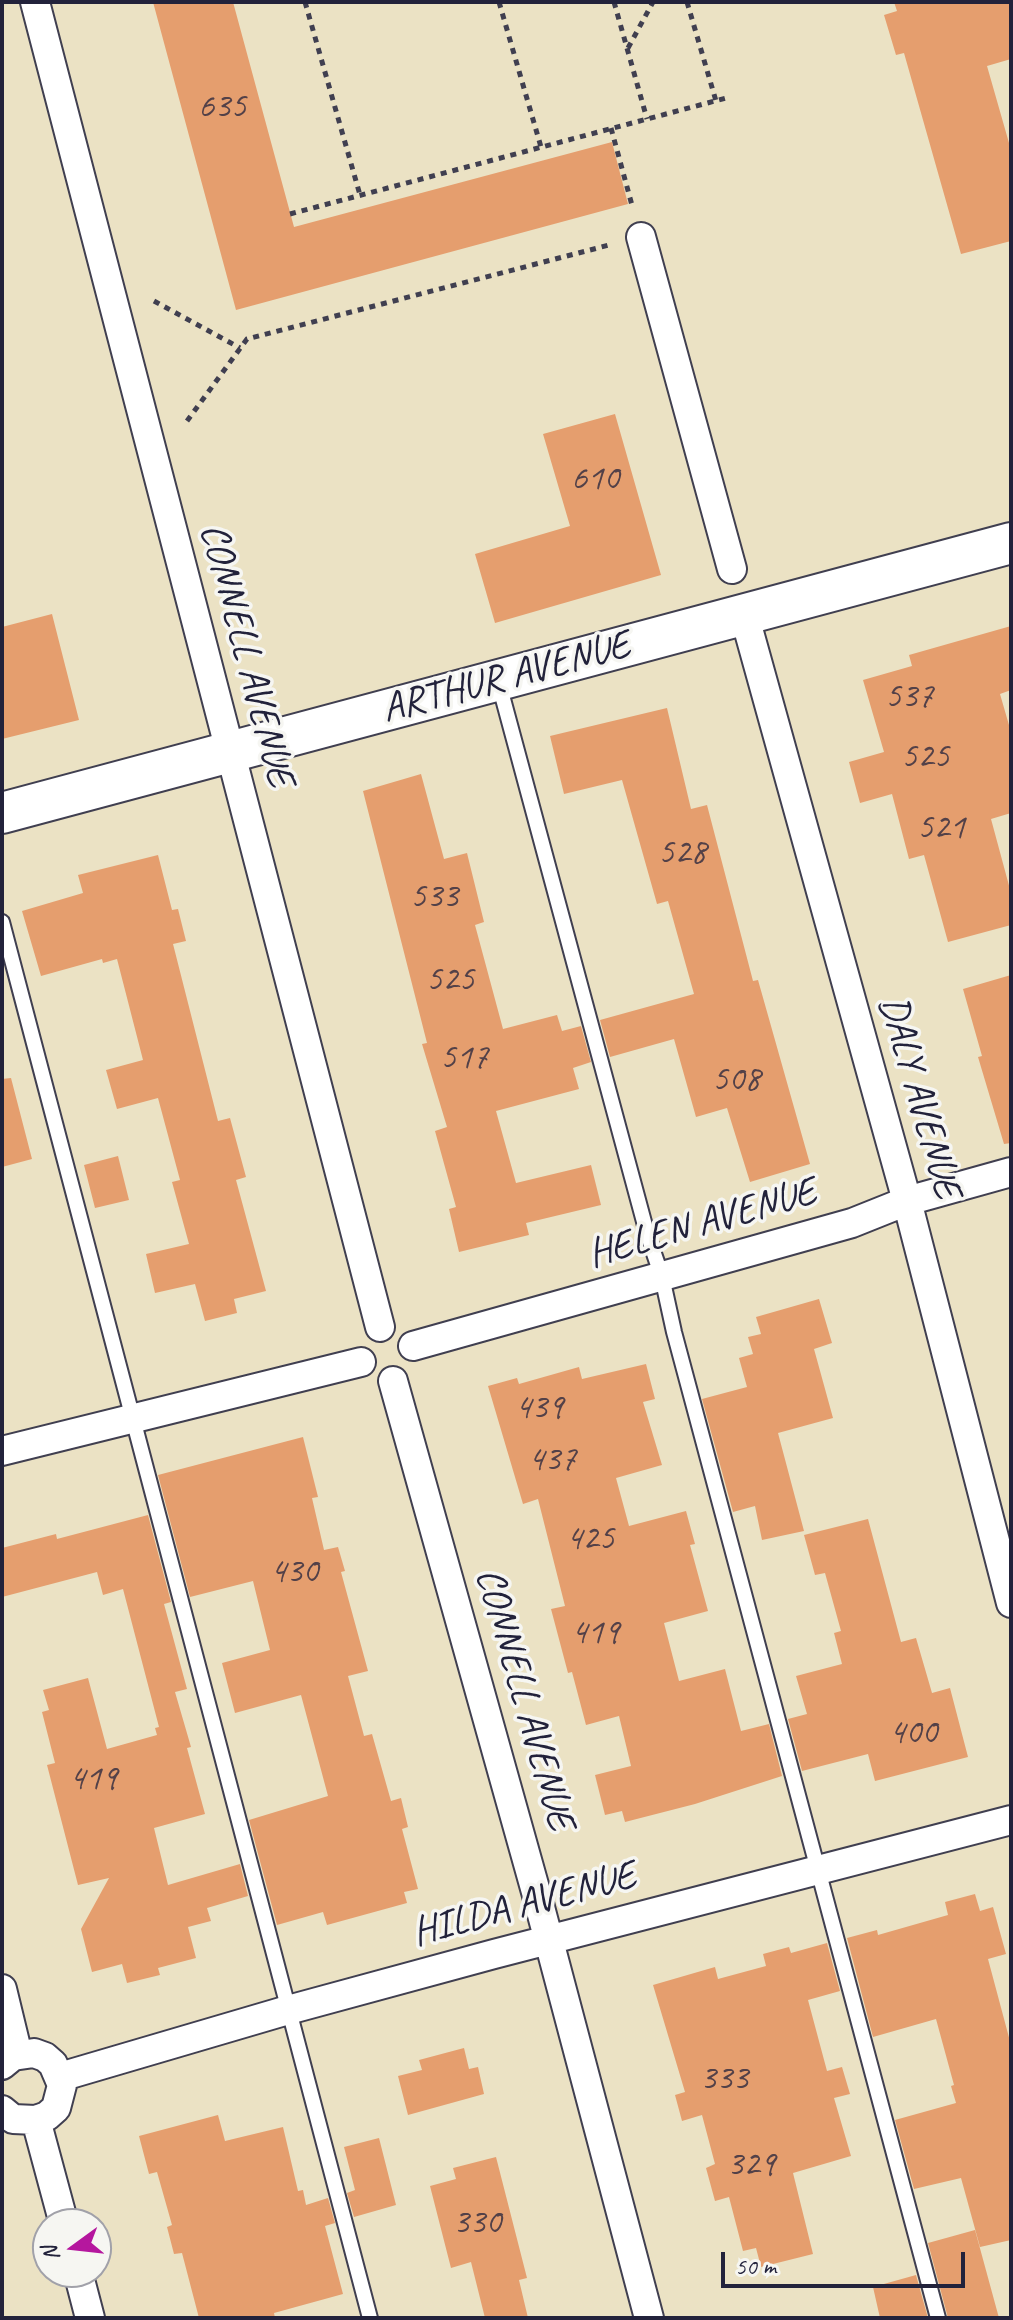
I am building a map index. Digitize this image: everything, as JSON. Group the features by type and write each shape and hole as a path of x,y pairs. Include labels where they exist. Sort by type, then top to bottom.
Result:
{"street":[{"name":"CONNELL AVENUE","path":"35,2 380,1327"},
{"path":"641,237 732,569"},
{"name":"ARTHUR AVENUE","path":"2,813 1011,543"},
{"name":"DALY AVENUE","path":"744,614 907,1201 1011,1603"},
{"name":"HELEN AVENUE","path":"413,1346 852,1223 907,1201 1011,1172"},
{"path":"380,1327 399,1329 413,1346 411,1367 406,1374 393,1381 374,1378 361,1362 361,1346 365,1338 380,1327"},
{"path":"2,1451 361,1362"},
{"name":"CONNELL AVENUE","path":"393,1381 649,2318"},
{"name":"HILDA AVENUE","path":"60,2077 288,2010 817,1868 1011,1820"},
{"path":"2,1989 10,2060 34,2053 45,2057 60,2077 61,2097 56,2108 36,2120 13,2119 2,2110"},
{"path":"36,2120 60,2208"},
{"path":"82,2288 90,2318"}],"lane":[{"path":"498,680 647,1233 662,1277 938,2318"},
{"path":"2,922 370,2318"}],"path":[{"path":"305,2 360,195"},
{"path":"499,2 541,147"},
{"path":"614,2 647,119"},
{"path":"627,49 653,2"},
{"path":"687,2 716,101"},
{"path":"290,214 730,97"},
{"path":"187,421 247,339 641,237 611,128"},
{"path":"154,301 240,348"}],"building":[{"path":"153,2 233,2 294,227 612,142 628,204 236,310"},
{"path":"894,2 1011,2 1011,59 987,66 1011,150 1011,241 961,254 904,53 896,55 884,15 897,11"},
{"path":"615,414 661,575 495,623 475,554 570,526 543,434"},
{"path":"52,614 79,720 2,739 2,627"},
{"path":"1011,626 1011,690 1000,694 1011,732 1011,813 991,819 1011,893 1011,925 948,942 924,855 909,859 892,794 860,803 849,762 884,752 863,680 912,666 909,655"},
{"path":"667,708 691,809 707,805 753,981 758,980 810,1164 750,1182 727,1108 696,1117 674,1039 610,1057 600,1020 694,994 668,901 657,904 622,780 564,794 550,736"},
{"path":"421,774 444,859 467,853 484,922 475,925 503,1029 557,1015 562,1031 581,1026 591,1062 573,1068 579,1089 496,1111 516,1183 591,1165 601,1205 526,1223 529,1235 459,1252 449,1209 456,1207 435,1131 447,1127 422,1044 427,1043 363,791"},
{"path":"158,855 172,910 178,909 186,941 173,944 218,1121 230,1118 246,1177 236,1180 266,1291 234,1299 237,1313 205,1321 195,1284 155,1293 146,1254 189,1244 172,1182 180,1180 158,1098 117,1109 106,1070 143,1060 117,959 103,963 102,959 41,976 22,911 83,893 78,875"},
{"path":"1011,975 1011,1143 1004,1144 978,1057 982,1056 963,989"},
{"path":"11,1078 32,1159 2,1167 2,1079"},
{"path":"118,1156 129,1200 95,1208 84,1165"},
{"path":"819,1299 832,1343 814,1349 833,1418 778,1433 804,1531 762,1540 755,1506 733,1512 702,1399 747,1387 739,1358 753,1354 748,1337 761,1334 756,1317"},
{"path":"646,1364 655,1399 643,1402 662,1465 616,1478 629,1526 686,1511 695,1544 690,1545 708,1611 664,1623 679,1681 725,1669 741,1731 769,1724 782,1776 695,1804 625,1822 622,1811 605,1815 595,1775 631,1766 619,1716 586,1725 551,1609 565,1606 538,1499 523,1504 488,1386 517,1378 519,1384 579,1367 582,1379"},
{"path":"303,1437 318,1497 312,1498 324,1550 338,1547 345,1571 341,1572 368,1671 348,1676 364,1736 372,1734 391,1801 401,1798 408,1827 402,1829 418,1889 404,1892 407,1903 327,1925 323,1912 277,1925 249,1820 328,1796 301,1695 235,1713 222,1663 270,1650 253,1581 190,1597 158,1475"},
{"path":"148,1515 171,1602 164,1604 187,1689 175,1692 191,1747 187,1748 205,1814 154,1828 168,1885 240,1864 248,1896 207,1908 211,1921 188,1927 196,1958 158,1968 160,1975 127,1983 122,1964 92,1972 81,1929 109,1878 78,1885 47,1765 55,1763 42,1712 49,1710 43,1690 88,1678 107,1749 157,1735 155,1728 159,1727 123,1589 103,1595 97,1572 2,1597 2,1548 56,1534 57,1539"},
{"path":"868,1519 901,1642 916,1638 932,1693 950,1688 968,1757 875,1781 868,1754 802,1771 788,1719 807,1714 796,1676 842,1664 834,1633 841,1631 825,1573 815,1575 804,1535"},
{"path":"975,1894 980,1911 993,1907 1006,1954 988,1959 1011,2045 1011,2240 980,2247 961,2178 914,2189 895,2120 956,2103 936,2019 873,2037 847,1938 877,1930 878,1935 948,1915 945,1902"},
{"path":"827,1943 840,1991 808,2000 827,2071 842,2067 850,2094 834,2098 851,2156 793,2173 813,2254 761,2267 756,2248 743,2251 729,2197 715,2201 706,2168 715,2164 702,2115 682,2121 675,2095 685,2092 653,1985 715,1967 718,1979 766,1966 763,1954 789,1947 791,1953"},
{"path":"464,2048 469,2069 478,2067 484,2094 408,2115 398,2076 422,2070 419,2060"},
{"path":"218,2115 225,2141 283,2127 298,2191 303,2190 306,2205 328,2198 335,2223 325,2226 343,2294 274,2313 275,2318 199,2318 182,2253 174,2254 167,2227 172,2225 157,2172 149,2174 139,2136"},
{"path":"379,2138 396,2205 354,2217 347,2193 355,2190 344,2147"},
{"path":"496,2157 527,2278 519,2280 528,2318 485,2318 471,2262 451,2268 430,2186 456,2179 453,2168"},
{"path":"975,2230 999,2318 948,2318 928,2243"},
{"path":"916,2275 928,2318 880,2318 873,2287"}]}
